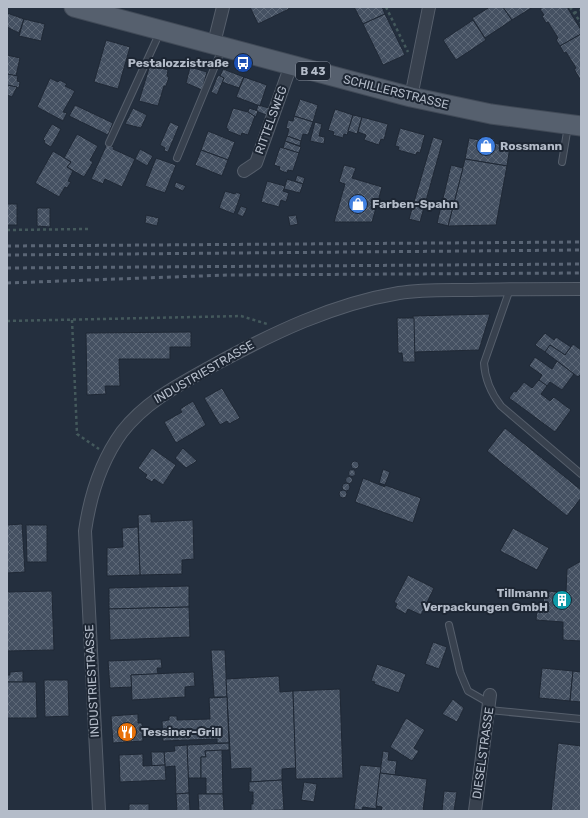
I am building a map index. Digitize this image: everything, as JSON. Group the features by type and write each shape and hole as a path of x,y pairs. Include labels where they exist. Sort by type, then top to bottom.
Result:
{"main road":[{"name":"SCHILLERSTRASSE","path":"74,7 219,44 411,97 491,114 574,126"}],"street":[{"path":"219,44 223,7"},
{"path":"411,97 429,7"},
{"name":"RITTELSWEG","path":"244,171 256,163 291,65"},
{"name":"INDUSTRIESTRASSE","path":"99,811 86,531 93,492 108,456 122,432 135,418 160,396 283,329 323,313 363,301 401,293 581,288"},
{"name":"DIESELSTRASSE","path":"475,811 489,703"}],"lane":[{"path":"109,143 161,29"},
{"path":"177,158 219,44"},
{"path":"562,162 574,126"},
{"path":"510,289 484,364 484,373 491,394 501,406 581,474"},
{"path":"449,625 460,672 468,691 489,703 581,719"}],"path":[{"path":"386,7 417,70"},
{"path":"570,7 581,23"},
{"path":"574,13 581,10"},
{"path":"7,230 89,229"},
{"path":"7,321 241,316 283,329"},
{"path":"72,320 77,434 108,456"}],"building":[{"path":"250,7 288,7 289,9 258,24"},
{"path":"354,7 382,7 385,14 363,24"},
{"path":"490,7 503,7 512,20 485,38 472,18"},
{"path":"503,7 533,7 512,20"},
{"path":"543,7 567,7 581,30 581,34 560,46 556,40 558,38 548,22 546,23 542,16 544,15 540,9"},
{"path":"7,13 24,19 19,33 7,27"},
{"path":"385,14 405,55 383,65 363,24"},
{"path":"24,19 45,24 41,41 19,36"},
{"path":"473,20 486,40 456,60 443,40"},
{"path":"581,34 581,81 574,69 576,68 566,52 564,53 560,46"},
{"path":"106,40 130,47 118,89 94,82"},
{"path":"7,55 20,58 16,76 7,74"},
{"path":"154,62 159,63 158,67 168,70 167,76 169,77 166,86 164,86 158,106 139,101 150,65"},
{"path":"190,67 207,72 202,90 186,83"},
{"path":"223,69 244,77 239,88 222,82 224,78 220,76"},
{"path":"7,74 18,76 17,81 20,82 19,88 7,85"},
{"path":"218,75 224,78 217,95 211,92"},
{"path":"244,77 267,85 260,106 236,97"},
{"path":"50,78 58,82 60,80 67,84 65,86 75,91 63,112 67,113 63,121 37,107"},
{"path":"7,85 17,87 12,97 7,95"},
{"path":"300,99 318,105 313,122 294,116"},
{"path":"75,105 113,123 108,135 69,116"},
{"path":"258,105 269,108 266,115 256,111"},
{"path":"133,108 147,115 141,128 125,124"},
{"path":"233,108 248,112 255,116 248,135 242,133 241,136 228,131 226,128"},
{"path":"249,108 258,111 256,117 248,112"},
{"path":"335,109 353,115 347,135 344,134 343,138 333,135 334,132 328,130"},
{"path":"353,115 362,117 357,134 348,131"},
{"path":"294,116 313,122 308,135 303,134 301,141 287,136 289,129 286,128 288,120 293,121"},
{"path":"362,117 388,124 384,140 381,139 379,145 364,140 366,135 358,132"},
{"path":"170,122 179,126 168,152 164,151 165,148 160,145"},
{"path":"315,122 322,124 319,136 325,137 324,144 310,141"},
{"path":"52,124 61,129 51,147 44,143 45,141 43,139"},
{"path":"400,128 425,135 420,153 417,152 416,155 398,150 399,147 395,146"},
{"path":"208,131 235,142 228,160 201,150"},
{"path":"77,134 98,146 90,160 93,162 84,177 67,167 71,162 64,158"},
{"path":"287,136 301,141 300,146 285,141"},
{"path":"433,137 443,140 420,222 409,219"},
{"path":"469,138 510,146 507,166 465,159"},
{"path":"285,141 301,147 299,153 283,148"},
{"path":"107,144 114,147 113,149 135,159 122,187 105,179 103,184 91,179"},
{"path":"280,147 299,153 293,171 288,170 287,173 279,170 280,167 274,165"},
{"path":"140,149 153,156 147,166 135,159"},
{"path":"201,150 228,160 222,176 195,165"},
{"path":"53,151 71,162 67,167 73,171 68,181 71,182 67,188 65,187 59,197 35,183"},
{"path":"156,158 176,165 165,193 145,186"},
{"path":"465,159 507,166 496,225 448,226"},
{"name":"Farben-Spahn","path":"344,165 356,168 352,178 382,187 372,222 334,222 345,184 339,182"},
{"path":"451,165 463,168 448,226 437,223"},
{"path":"297,175 305,178 303,184 295,181"},
{"path":"287,179 303,184 300,193 284,189"},
{"path":"267,181 285,186 283,191 289,193 286,202 281,200 279,207 261,202"},
{"path":"176,182 186,186 183,191 174,187"},
{"path":"225,191 241,194 234,214 219,208"},
{"path":"7,204 17,204 17,225 7,225"},
{"path":"241,206 247,208 243,217 237,214"},
{"path":"37,208 50,208 50,227 37,226"},
{"path":"146,215 159,218 157,226 145,223"},
{"path":"296,215 298,224 290,226 288,216"},
{"path":"490,314 479,350 414,352 413,316"},
{"path":"397,318 414,318 415,362 403,362 402,353 398,353"},
{"path":"191,332 191,347 170,347 170,359 119,359 120,386 105,386 106,394 87,395 86,333"},
{"path":"545,333 554,340 556,337 571,347 565,355 550,345 545,352 535,345"},
{"path":"573,344 581,350 581,374 578,377 545,352 550,345 565,355"},
{"path":"535,357 552,369 557,361 574,374 562,390 550,382 547,386 539,380 542,375 529,366"},
{"path":"539,380 547,386 541,394 550,401 554,397 571,410 555,432 509,398 524,382 532,388"},
{"path":"222,388 240,418 229,424 227,421 220,425 204,398"},
{"path":"193,401 206,425 176,443 164,422 182,412 180,409"},
{"path":"505,428 581,490 581,498 567,516 487,451"},
{"path":"152,448 176,465 163,485 154,479 152,482 145,478 147,475 138,468"},
{"path":"183,448 197,461 186,468 175,458"},
{"path":"355,461 358,462 358,468 355,469 352,468 351,465 352,462"},
{"path":"352,469 355,470 355,476 352,477 349,476 348,473 349,470"},
{"path":"383,469 390,472 385,485 379,483"},
{"path":"349,476 352,477 352,483 349,484 346,483 345,480 346,477"},
{"path":"363,478 385,487 385,485 421,498 413,523 355,502"},
{"path":"346,483 349,484 349,490 346,491 343,490 342,487 343,484"},
{"path":"343,490 346,491 346,497 343,498 340,497 339,494 340,491"},
{"path":"151,514 151,522 193,520 194,559 182,560 182,574 140,575 138,515"},
{"path":"22,524 25,572 7,573 7,525"},
{"path":"26,525 47,525 47,562 27,562"},
{"path":"138,527 140,575 107,576 107,548 123,547 122,528"},
{"path":"513,528 549,548 537,570 500,551"},
{"name":"Tillmann Verpackungen GmbH","path":"581,561 581,641 563,640 563,622 536,620 537,608 543,608 544,591 566,592 567,569"},
{"path":"408,575 434,588 421,615 408,609 406,614 395,608 397,604 394,602"},
{"path":"189,586 189,607 109,609 109,588"},
{"path":"52,591 54,650 7,651 7,592"},
{"path":"189,607 190,637 110,640 109,609"},
{"path":"433,642 447,647 439,669 425,664"},
{"path":"211,650 225,650 227,697 214,697"},
{"path":"161,659 162,668 157,668 158,674 131,675 132,687 110,688 108,661"},
{"path":"377,664 406,674 399,693 374,684 375,682 371,681"},
{"path":"542,668 573,671 570,701 539,698"},
{"path":"23,671 23,682 7,682 7,675 10,675 10,672"},
{"path":"573,671 581,672 581,702 570,701"},
{"path":"194,672 195,686 185,687 185,697 132,700 131,675"},
{"path":"279,676 280,692 293,691 296,768 282,769 282,780 251,782 251,768 231,769 226,679"},
{"path":"44,680 68,680 69,716 45,717"},
{"path":"7,682 36,682 37,718 7,718"},
{"path":"340,689 343,778 296,779 293,691"},
{"path":"227,697 229,743 217,743 217,739 163,741 162,721 169,720 169,716 177,716 177,720 210,719 209,698"},
{"path":"453,699 464,708 457,722 442,714"},
{"name":"Tessiner-Grill","path":"138,714 138,723 142,723 143,741 113,743 111,716"},
{"path":"406,718 425,730 414,748 419,751 412,761 390,747"},
{"path":"229,743 229,750 205,751 206,757 201,757 201,778 188,778 187,745"},
{"path":"558,743 581,746 581,811 551,811"},
{"path":"187,745 189,793 176,794 175,766 165,767 164,752 175,751 174,746"},
{"path":"222,750 223,794 206,794 206,778 201,778 201,757 206,757 205,751"},
{"path":"383,751 389,752 388,760 397,761 395,775 380,773"},
{"path":"151,752 164,752 165,765 152,766"},
{"path":"143,754 143,766 165,765 166,780 120,782 119,755"},
{"path":"360,765 381,767 376,809 363,807 362,810 354,809"},
{"path":"380,773 427,779 423,811 381,811 382,807 376,806"},
{"path":"282,780 284,810 251,811 251,804 253,804 253,792 249,792 249,782"},
{"path":"304,782 317,784 314,802 301,800"},
{"path":"444,791 457,792 454,811 442,811"},
{"path":"189,793 190,811 177,811 176,794"},
{"path":"198,794 223,794 224,811 199,811"},
{"path":"129,804 149,804 149,811 129,811"}],"railway":[{"path":"7,246 581,242"},
{"path":"7,255 581,250"},
{"path":"7,268 581,264"},
{"path":"7,283 227,275 581,273"}],"place":[{"name":"Pestalozzistraße","path":"243,63"},
{"name":"Rossmann","path":"486,146"},
{"name":"Farben-Spahn","path":"358,204"},
{"name":"Tillmann Verpackungen GmbH","path":"562,600"},
{"name":"Tessiner-Grill","path":"127,732"}]}
